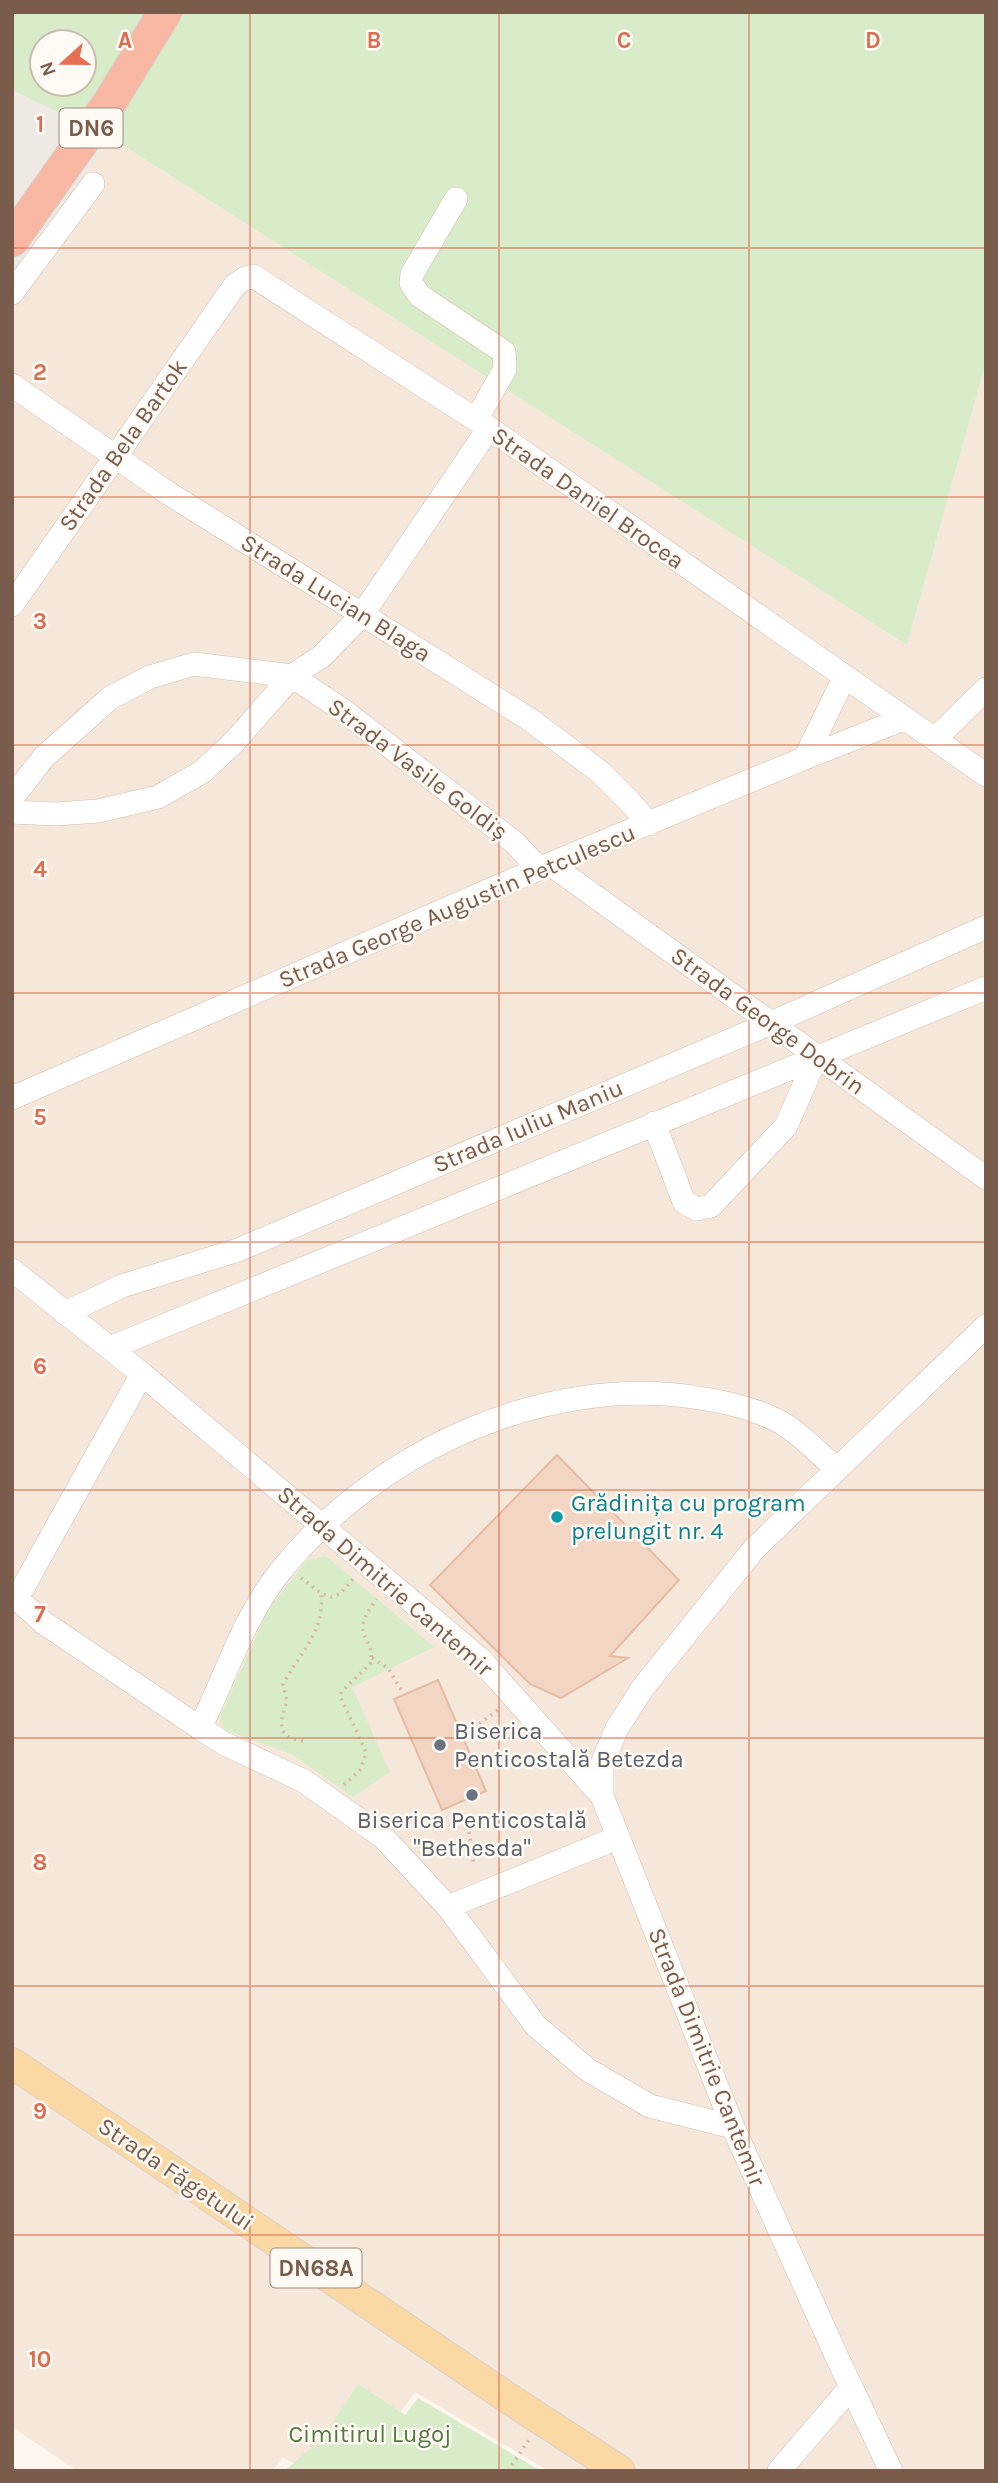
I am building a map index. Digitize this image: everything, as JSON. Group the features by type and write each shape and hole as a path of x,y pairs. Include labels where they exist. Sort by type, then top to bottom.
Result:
{"highway":[{"name":"DN6","path":"12,240 110,102 165,12"}],"main road":[{"name":"Strada Făgetului","path":"12,2063 510,2400 620,2471"}],"street":[{"path":"12,293 93,184"},
{"path":"12,812 56,814 98,811 158,797 202,772 234,742 292,676 322,656 362,615 482,424 505,369 504,352 420,296 411,283 412,274 456,199"},
{"name":"Strada Daniel Brocea","path":"235,285 253,276 482,424 986,775"},
{"name":"Strada Bela Bartok","path":"12,605 235,285"},
{"name":"Strada Lucian Blaga","path":"12,385 164,491 529,719 600,772 649,824"},
{"name":"Strada Vasile Goldiș","path":"12,798 44,757 110,698 150,677 194,664 292,676 344,711 544,867"},
{"path":"805,758 844,678"},
{"path":"935,739 986,689"},
{"name":"Strada George Augustin Petculescu","path":"12,1098 544,867 903,719"},
{"name":"Strada George Dobrin","path":"544,867 771,1023 986,1178"},
{"name":"Strada Iuliu Maniu","path":"65,1313 122,1286 238,1250 771,1023 986,927"},
{"name":"Strada Iuliu Maniu","path":"110,1348 986,988"},
{"path":"654,1123 684,1202 697,1209 711,1206 786,1126 817,1056"},
{"name":"Strada Dimitrie Cantemir","path":"12,1270 142,1374 480,1659 602,1796 733,2127 891,2471"},
{"path":"602,1796 602,1764 616,1730 642,1689 754,1549 986,1326"},
{"path":"142,1374 14,1597 44,1623 200,1728 225,1744 303,1781 383,1837 448,1906 536,2026 588,2070 650,2106 733,2127"},
{"path":"200,1728 254,1607 280,1572 322,1526 363,1491 419,1455 460,1434 492,1421 554,1403 617,1392 673,1394 727,1403 780,1422 837,1469"},
{"path":"448,1906 617,1838"},
{"path":"779,2471 851,2387"}],"path":[{"path":"292,1571 321,1593 331,1597 337,1596 353,1578 361,1585"},
{"path":"335,1793 361,1769 366,1758 365,1745 340,1696 346,1686 367,1669 372,1658 362,1623 364,1615 377,1599 369,1592"},
{"path":"303,1741 294,1741 283,1729 281,1714 288,1701 283,1685 314,1637 320,1618 321,1593"},
{"path":"372,1658 388,1668 403,1693"},
{"path":"468,1732 500,1709"},
{"path":"468,1825 474,1866"},
{"path":"508,2471 529,2440"}],"shaded area":[{"path":"12,90 110,137 12,274"},
{"path":"110,137 907,645 984,369 986,353 986,2471 549,2471 415,2392 358,2471 310,2471 283,2458 272,2471 77,2471 12,2427 12,274"}],"green space":[{"path":"12,12 986,12 986,353 984,369 907,645 110,137 29,98 98,98 98,28 28,28 28,98 12,90"},
{"path":"326,1556 434,1647 352,1687 390,1772 353,1797 291,1754 225,1730 220,1717 268,1610 307,1560"},
{"name":"Cimitirul Lugoj","path":"358,2384 405,2415 418,2398 541,2471 284,2471 322,2439"}],"building":[{"name":"Grădinița cu program prelungit nr. 4","path":"557,1455 679,1580 610,1656 628,1658 561,1698 530,1684 430,1585"},
{"name":"Biserica Penticostală Betezda","path":"438,1680 486,1791 442,1810 394,1699"}],"place":[{"name":"Grădinița cu program prelungit nr. 4","path":"557,1517"},
{"name":"Biserica Penticostală Betezda","path":"440,1745"},
{"name":"Biserica Penticostală \"Bethesda\"","path":"472,1795"}]}
